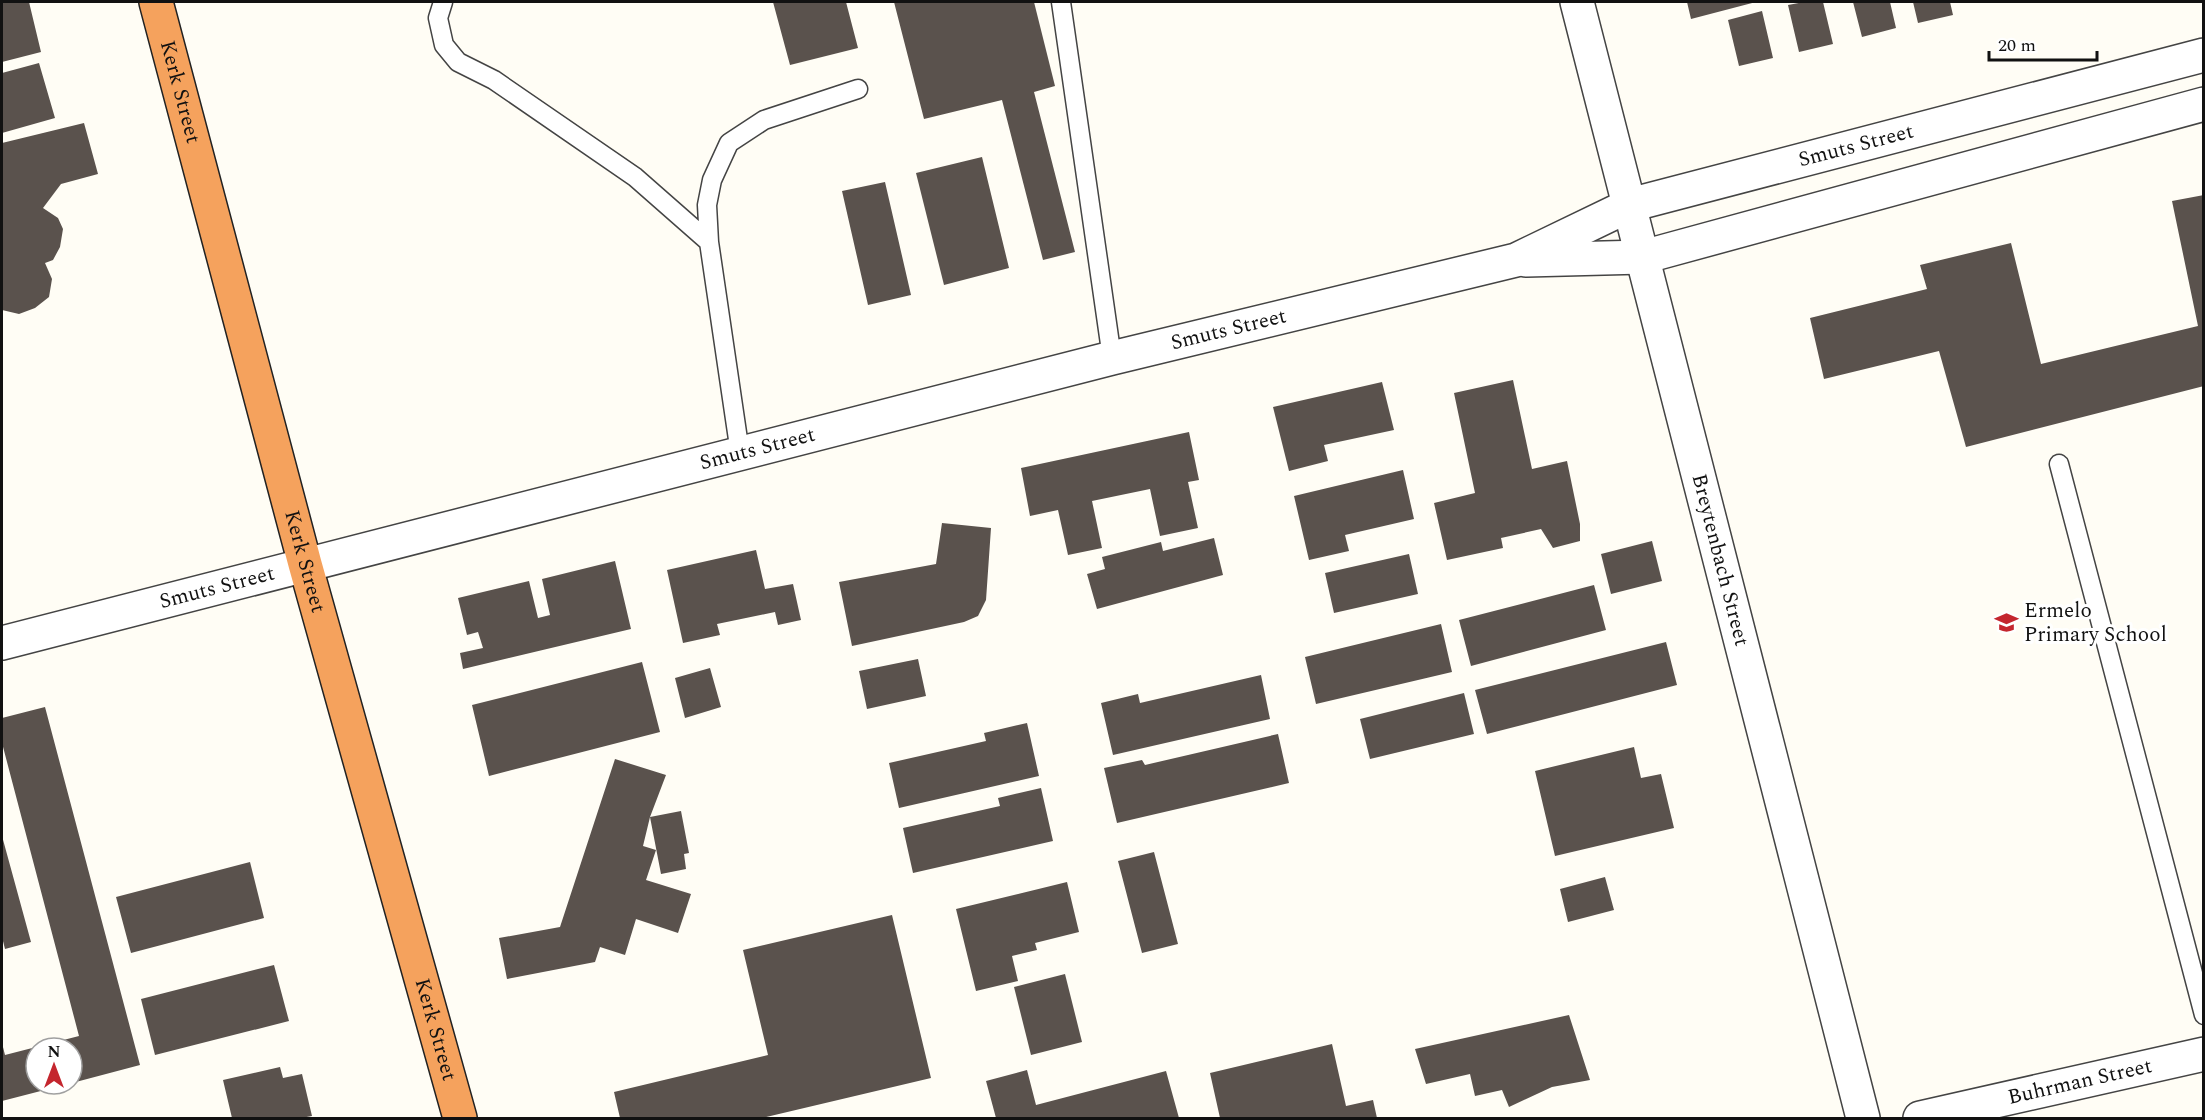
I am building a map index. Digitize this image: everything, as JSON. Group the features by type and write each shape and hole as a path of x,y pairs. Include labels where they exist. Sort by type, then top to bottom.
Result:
{"highway":[{"name":"Kerk Street","path":"156,2 305,564 460,1119"}],"street":[{"name":"Breytenbach Street","path":"1577,2 1863,1119"},
{"name":"Smuts Street","path":"1516,260 1630,205 2204,55"},
{"name":"Smuts Street","path":"2,643 1112,358 1516,260 1643,256 2204,104"},
{"name":"Buhrman Street","path":"1920,1119 2204,1054"}],"lane":[{"path":"443,2 438,18 444,45 458,62 494,80 635,177 709,242"},
{"path":"1061,2 1112,358"},
{"path":"740,453 709,242 707,205 712,180 729,143 764,120 858,89"},
{"path":"2060,464 2204,1015"}],"building":[{"path":"2,2 29,2 41,52 2,62"},
{"path":"773,2 846,2 858,48 790,65"},
{"path":"894,2 1034,2 1055,86 1034,92 1075,252 1043,260 1002,100 924,119"},
{"path":"1687,2 1756,2 1691,19"},
{"path":"1823,2 1833,44 1799,52 1788,5"},
{"path":"1853,2 1890,2 1896,28 1862,37"},
{"path":"1913,2 1950,2 1953,15 1918,23"},
{"path":"1762,11 1773,58 1739,66 1728,20"},
{"path":"39,63 55,118 2,133 2,73"},
{"path":"84,123 98,174 61,184 43,208 58,218 63,229 60,247 53,260 45,263 52,279 49,297 35,308 19,314 2,310 2,143"},
{"path":"982,157 1009,268 944,285 916,173"},
{"path":"885,182 911,295 868,305 842,191"},
{"path":"2204,195 2204,386 1966,447 1939,351 1824,379 1810,318 1927,289 1920,265 2011,243 2041,364 2198,326 2172,201"},
{"path":"1513,380 1532,469 1567,461 1580,524 1580,541 1553,548 1541,529 1501,538 1503,548 1447,560 1434,503 1475,493 1454,393"},
{"path":"1382,382 1394,430 1324,445 1328,461 1289,471 1273,407"},
{"path":"1189,432 1199,480 1188,482 1198,528 1160,536 1150,489 1092,501 1102,548 1068,555 1058,510 1030,516 1021,468"},
{"path":"1403,470 1414,519 1345,535 1349,551 1309,560 1294,496"},
{"path":"942,523 991,528 986,600 978,616 964,622 852,646 839,582 936,564"},
{"path":"1214,538 1223,575 1097,609 1087,574 1105,569 1102,557 1161,542 1163,551"},
{"path":"1652,541 1662,581 1611,594 1601,554"},
{"path":"756,550 765,589 793,584 801,620 778,625 775,612 717,624 720,635 683,643 667,570"},
{"path":"1409,554 1418,594 1334,613 1325,573"},
{"path":"615,561 631,629 463,669 460,653 483,648 478,632 467,635 458,598 529,581 538,618 550,615 542,579"},
{"path":"1594,585 1606,630 1471,666 1459,620"},
{"path":"1441,624 1452,672 1316,704 1305,657"},
{"path":"1666,642 1677,685 1487,734 1475,690"},
{"path":"918,659 926,696 867,709 859,671"},
{"path":"642,662 660,732 489,776 472,705"},
{"path":"710,668 721,707 685,718 675,678"},
{"path":"1261,675 1270,719 1113,755 1101,703 1138,694 1140,703"},
{"path":"1464,693 1474,734 1370,759 1360,719"},
{"path":"45,707 140,1065 84,1080 84,1036 79,1036 2,743 2,718"},
{"path":"1027,723 1039,776 899,808 889,763 986,741 984,733"},
{"path":"1278,734 1289,783 1117,823 1104,768 1142,760 1145,765"},
{"path":"1634,747 1641,778 1661,774 1674,828 1555,856 1535,771"},
{"path":"615,759 666,775 650,817 643,846 656,850 646,880 691,894 678,933 636,919 625,955 600,947 595,962 507,979 499,938 560,927"},
{"path":"1041,788 1053,841 913,873 903,828 1000,806 998,798"},
{"path":"681,811 689,853 684,854 686,869 661,874 650,817"},
{"path":"2,836 31,942 5,949 2,937"},
{"path":"1154,852 1178,944 1142,953 1118,861"},
{"path":"250,862 264,918 131,953 116,897"},
{"path":"1605,877 1614,910 1568,922 1560,889"},
{"path":"1067,882 1079,932 1035,943 1037,950 1012,956 1018,981 976,991 956,909"},
{"path":"892,915 931,1078 762,1118 620,1118 614,1092 768,1055 743,950"},
{"path":"274,965 289,1021 155,1055 141,999"},
{"path":"1065,974 1082,1042 1031,1055 1014,987"},
{"path":"1569,1015 1590,1080 1552,1087 1509,1107 1502,1090 1475,1096 1470,1074 1426,1084 1415,1049"},
{"path":"2,1043 5,1055 24,1050 24,1095 2,1101"},
{"path":"1332,1044 1346,1106 1373,1100 1377,1118 1220,1118 1210,1073"},
{"path":"280,1067 283,1078 302,1074 312,1116 232,1118 223,1080"},
{"path":"1027,1070 1036,1105 1166,1071 1179,1118 996,1118 986,1081"}],"place":[{"name":"Ermelo Primary School","path":"2006,623"}]}
